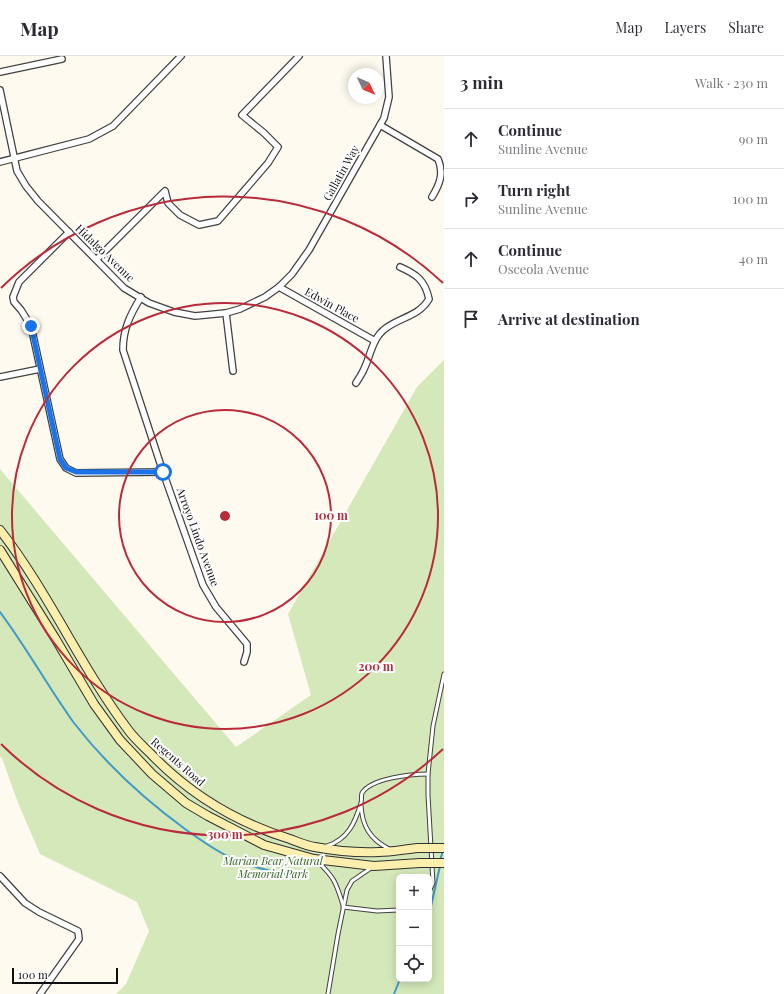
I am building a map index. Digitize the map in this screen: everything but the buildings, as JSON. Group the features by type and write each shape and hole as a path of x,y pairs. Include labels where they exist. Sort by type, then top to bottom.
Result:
{"main road":[{"name":"Regents Road","path":"0,530 21,558 105,696 130,733 160,764 194,792 214,806 245,823 269,833 314,847 351,852 379,852 418,848 444,848"},
{"path":"0,550 94,704 120,740 152,774 186,803 264,845 314,859 374,866 420,863 444,864"}],"street":[{"path":"0,162 89,138 113,126 181,56"},
{"path":"97,259 166,191 168,202 180,215 199,225 218,220 268,163 278,147 264,133 242,116 299,56"},
{"name":"Gallatin Way","path":"279,287 292,274 309,250 384,118 388,97 386,56"},
{"path":"0,72 62,59"},
{"name":"Hidalgo Avenue","path":"0,90 16,158 17,171 26,186 38,201 124,288 149,303 174,312 195,316 226,313 240,309 265,297 279,287"},
{"path":"380,125 438,159 442,164 444,172 441,182 432,197"},
{"path":"69,232 20,282 13,297 14,302 31,326 60,459 66,468 76,472 163,472"},
{"path":"356,383 364,369 375,341 385,329 417,312 425,305 429,298 426,288 420,280 413,273 400,267"},
{"name":"Edwin Place","path":"279,287 375,341"},
{"name":"Arroyo Lindo Avenue","path":"141,297 130,314 123,338 123,350 163,472 203,584 216,607 246,644 247,652 244,662"},
{"path":"226,313 233,371"},
{"path":"0,377 40,370"},
{"path":"0,876 25,903 39,912 78,931 79,939 40,994"}],"lane":[{"path":"432,885 428,774 434,726 444,674"},
{"path":"392,850 377,842 371,836 361,817 362,793 370,786 386,779 416,774 428,774"},
{"path":"320,848 329,846 350,830 361,803"},
{"path":"314,859 329,872 335,881 343,907"},
{"path":"328,994 343,907 348,890 352,880 374,866"},
{"path":"343,907 377,911 396,910"}],"green space":[{"name":"Marian Bear Natural Memorial Park","path":"444,360 444,994 116,994 126,984 149,931 137,902 40,854 18,803 2,758 0,757 0,469 236,747 311,695 288,614 417,387"}],"waterway":[{"path":"0,612 74,723 112,766 140,793 185,829 229,857 256,867 304,878"},
{"path":"440,861 443,850"},
{"path":"430,910 440,866"},
{"path":"394,994 399,982"}],"route":[{"path":"31,326 60,459 66,468 76,472 163,472"}]}
